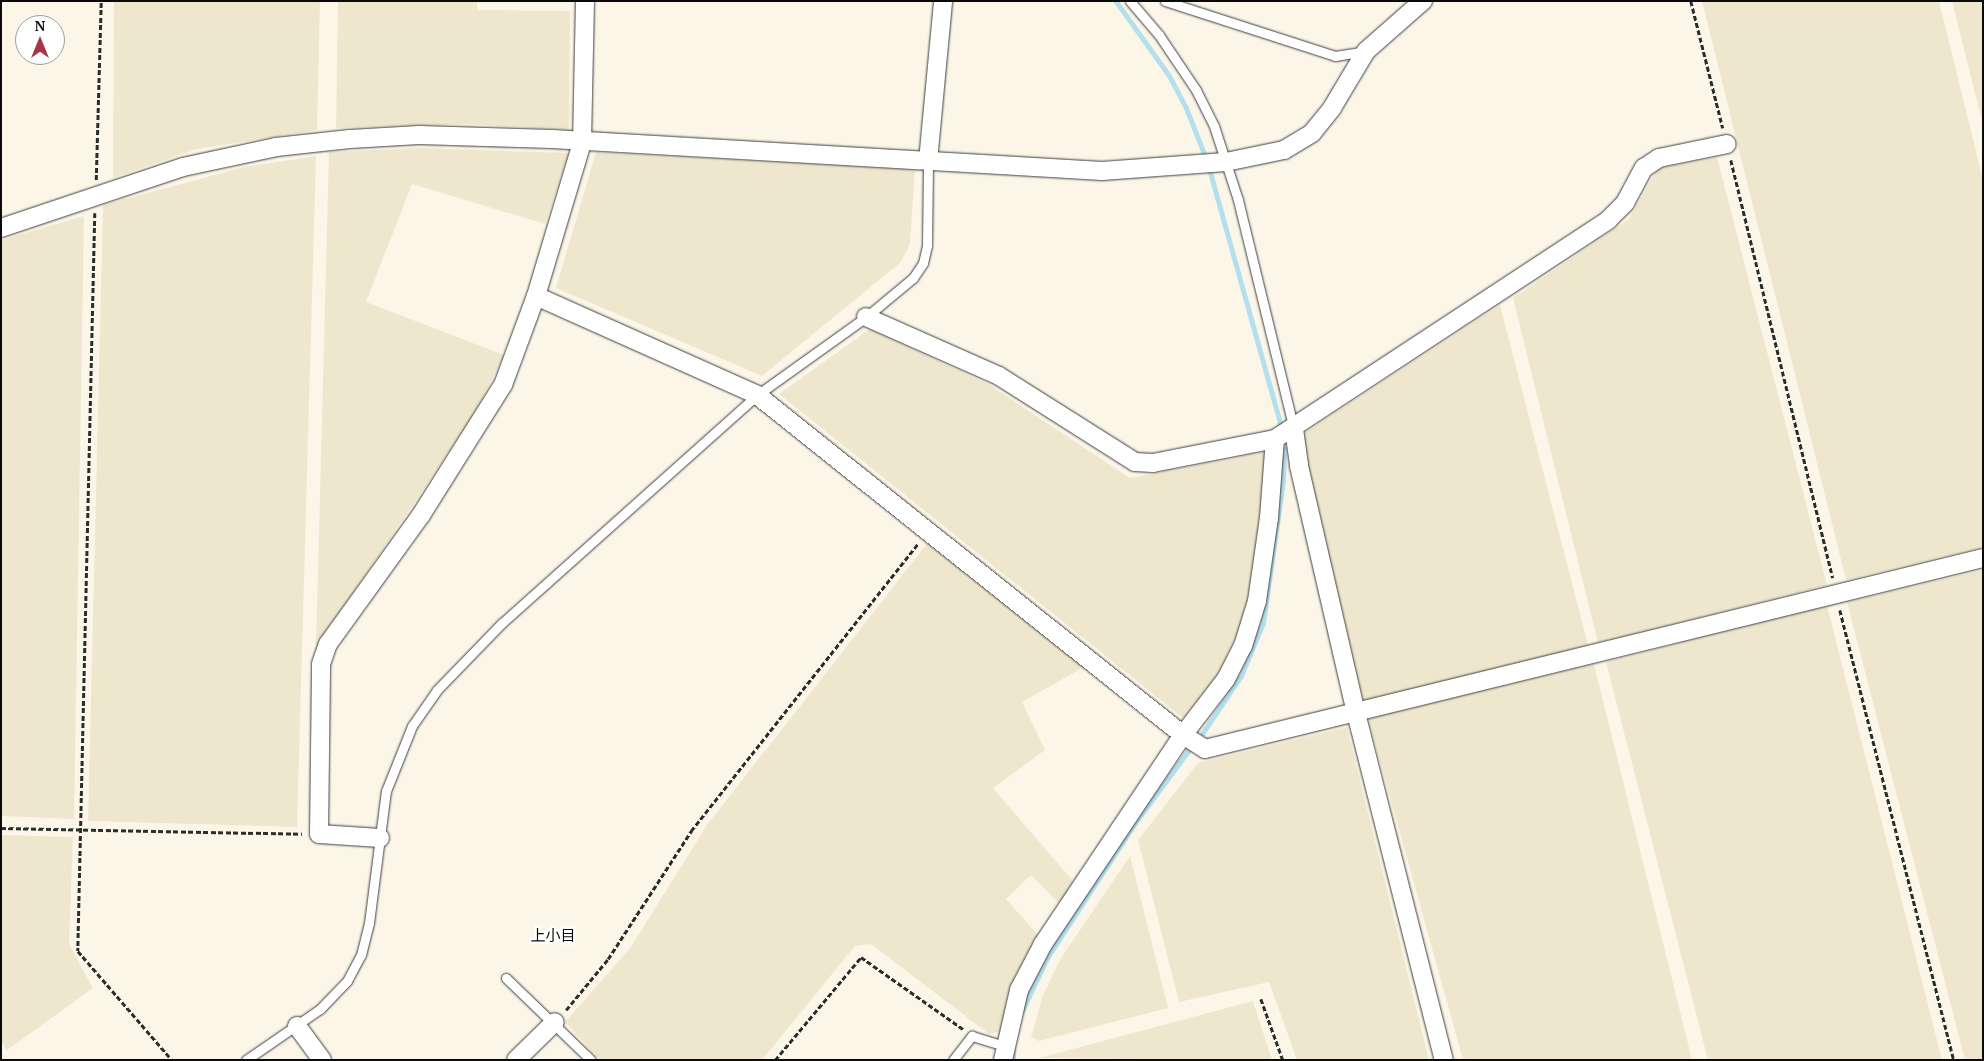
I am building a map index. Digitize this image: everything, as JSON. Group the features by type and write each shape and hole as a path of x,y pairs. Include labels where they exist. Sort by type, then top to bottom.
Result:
{"street":[{"path":"380,838 319,834 322,664 328,644 421,515 503,385 536,296 582,143 585,1"},
{"path":"928,161 943,1"},
{"path":"1,228 183,167 276,147 350,138 419,135 928,161 1102,172 1226,162 1284,150 1312,133 1332,108 1366,51 1423,1"},
{"path":"866,317 999,376 1136,462 1153,463 1275,439 1294,429 1413,346 1608,220 1625,203 1644,168 1659,158 1728,144"},
{"path":"536,296 757,395 1182,735 1205,749 1983,558"},
{"path":"1294,429 1299,466 1356,713 1444,1060"},
{"path":"1004,1053 1019,990 1043,944 1182,735 1226,679 1243,646 1257,601 1269,518 1275,439"},
{"path":"516,1060 555,1022"},
{"path":"297,1026 322,1060"}],"lane":[{"path":"1130,1 1159,35 1196,90 1214,126 1226,162 1294,429"},
{"path":"1165,1 1335,56 1366,51"},
{"path":"246,1060 320,1009 347,981 361,955 369,923 386,791 394,765 412,726 437,690 502,623 757,395 866,317 913,278 923,263 927,246 928,161"},
{"path":"506,978 555,1022 591,1060"},
{"path":"953,1060 972,1036 1004,1053"}],"path":[{"path":"101,1 79,830 78,951 172,1060"},
{"path":"1691,1 1728,144 1836,594 1954,1060"},
{"path":"555,1022 608,959 691,831 928,530"},
{"path":"1,828 319,834"},
{"path":"775,1060 861,956 972,1036"},
{"path":"1261,998 1283,1060"}],"shaded area":[{"path":"114,1 320,1 317,130 197,149 113,178"},
{"path":"338,1 477,1 477,10 570,11 569,130 467,124 336,128"},
{"path":"1702,1 1939,1 1983,180 1983,547 1846,580"},
{"path":"1952,1 1983,1 1983,125"},
{"path":"419,148 569,153 545,224 412,184 366,302 504,355 477,410 316,648 329,152"},
{"path":"596,152 915,169 910,244 901,262 762,376 556,288"},
{"path":"316,156 297,827 88,821 103,205 244,167"},
{"path":"1717,157 1827,585 1598,643 1513,298 1629,219 1658,168"},
{"path":"84,216 74,819 1,816 1,240"},
{"path":"1500,305 1588,645 1364,704 1308,469 1304,433"},
{"path":"870,329 988,384 1130,478 1265,452 1255,570 1242,624 1217,676 1183,718 779,394"},
{"path":"929,541 1084,667 1022,702 1045,750 993,788 1073,881 1060,905 1031,875 1006,899 1039,936 1013,987 999,1032 989,1034 871,944 855,946 762,1060 600,1060 565,1022 631,947 707,825"},
{"path":"1983,570 1983,1060 1965,1060 1847,602"},
{"path":"1827,605 1942,1060 1708,1060 1606,662"},
{"path":"1594,664 1692,1060 1463,1060 1368,718"},
{"path":"1347,727 1429,1060 1297,1060 1269,982 1179,1002 1138,840 1198,763"},
{"path":"1,835 73,837 69,944 93,988 7,1050 1,1041"},
{"path":"1130,856 1168,1008 1039,1041 1031,1037 1043,995 1061,958"},
{"path":"1253,1001 1272,1060 1039,1058"}],"waterway":[{"path":"1116,1 1169,75 1186,107 1207,160"},
{"path":"1209,167 1282,429"},
{"path":"1202,734 1241,676 1263,623 1283,481 1284,449"},
{"path":"1022,1011 1047,958 1135,823 1189,750"},
{"path":"1013,1050 1013,1060"}],"district":[{"name":"上小目","path":"553,936"}]}
